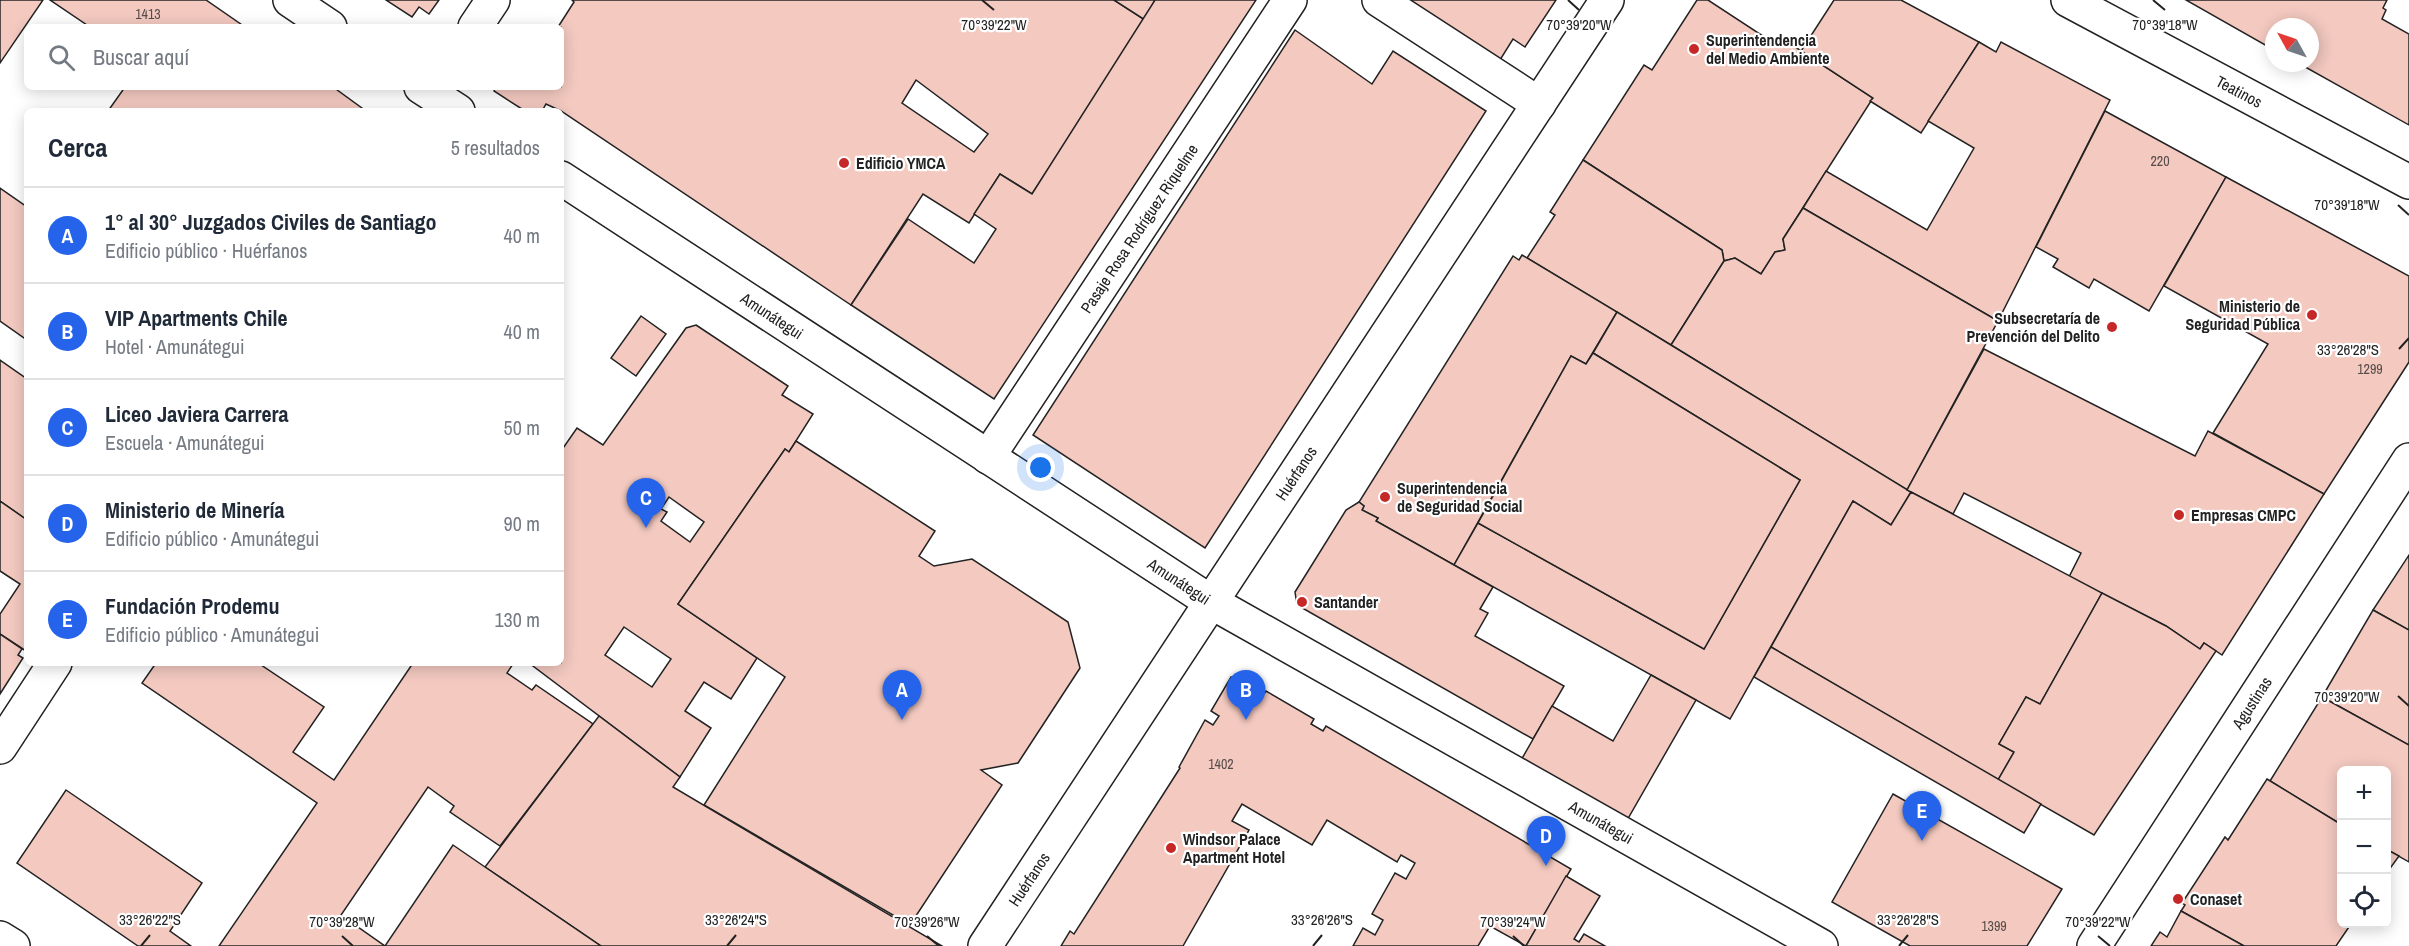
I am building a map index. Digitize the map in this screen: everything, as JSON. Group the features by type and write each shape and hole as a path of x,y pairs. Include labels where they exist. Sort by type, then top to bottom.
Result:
{"main road":[{"path":"290,0 326,24"},
{"path":"477,24 493,0"},
{"name":"Pasaje Rosa Rodríguez Riquelme","path":"988,457 1290,0"},
{"path":"1379,0 1539,104"},
{"name":"Huérfanos","path":"985,946 1607,0"},
{"name":"Teatinos","path":"2068,0 2409,182"},
{"path":"426,95 452,108"},
{"name":"Amunátegui","path":"564,180 1211,602 1821,946"},
{"name":"Agustinas","path":"2094,946 2409,460"},
{"path":"0,747 53,666"},
{"path":"0,938 13,946"}],"building":[{"path":"0,0 43,0 27,24 24,24 24,28 0,63"},
{"path":"50,0 206,0 241,24 86,24"},
{"path":"386,0 439,0 429,14 419,7 412,17"},
{"name":"Edificio YMCA","path":"572,0 1114,0 1145,20 1032,194 1000,174 969,223 923,194 851,305 564,113 564,108 555,108 546,104 544,108 520,108 494,91 564,90 564,24 560,24 574,2","holes":["916,80 988,134 974,152 902,103"]},
{"path":"1114,0 1155,0 1145,20"},
{"path":"1155,0 1256,0 994,399 851,305 908,219 974,263 996,229 974,214 1000,174 1032,194"},
{"path":"1407,0 1556,0 1525,47 1513,39 1500,60"},
{"path":"1697,0 1708,0 1775,44 1780,37 1873,98 1783,239 1785,250 1775,252 1761,274 1735,258 1724,261 1722,250 1583,160 1644,65 1652,70"},
{"path":"1834,0 1901,0 1979,42 1921,133 1870,101 1873,98 1801,51"},
{"path":"2186,0 2387,0 2383,8 2386,10 2382,19 2409,34 2409,125 2314,72 2319,72 2319,18 2265,18 2265,45"},
{"path":"1295,30 1372,84 1393,51 1486,111 1205,548 1033,435"},
{"path":"1979,42 1996,52 2001,42 2110,100 1998,321 1803,208 1826,171 1927,230 1974,148 1928,121"},
{"path":"123,90 337,90 362,108 110,108"},
{"path":"2105,111 2226,177 2149,311 2094,279 2089,288 2053,267 2058,259 2036,247"},
{"path":"1583,160 1722,250 1724,261 1671,345 1527,258 1555,215 1550,212"},
{"name":"Ministerio de Seguridad Pública","path":"2226,177 2409,276 2409,362 2324,494 2213,433 2268,344 2164,286"},
{"path":"0,188 24,205 24,338 0,321"},
{"path":"1803,208 1998,321 1907,490 1671,345 1724,261 1735,258 1761,274 1775,252 1785,250 1783,239"},
{"path":"1522,255 1617,312 1586,364 1571,356 1454,565 1376,521 1378,518 1362,510 1364,506 1359,502 1513,256 1519,260"},
{"path":"1617,312 1911,492 1891,525 1853,501 1730,719 1454,565 1478,523 1704,649 1800,480 1593,353"},
{"path":"641,316 666,334 636,376 611,358"},
{"path":"696,325 788,386 782,395 813,414 789,452 785,449 678,604 757,658 731,699 704,682 685,711 711,728 680,777 533,666 564,666 564,447 577,428 603,445 686,328","holes":["669,497 704,522 690,542 661,521 667,512 661,509","624,627 671,659 652,687 605,655"]},
{"path":"1984,349 2195,456 2208,431 2324,494 2222,655 2204,643 2200,649 2166,626 2069,577 2081,553 1964,493 1953,514 1907,490"},
{"path":"1593,353 1800,480 1704,649 1478,523 1571,356 1586,364"},
{"path":"0,360 24,377 24,518 0,501"},
{"path":"796,441 935,531 919,556 934,566 972,559 1068,622 1080,668 1018,763 981,770 1002,785 910,925 704,805 785,677 678,604 785,449 789,452"},
{"path":"1911,492 2102,593 2040,704 2026,697 1999,744 2014,752 1998,780 1771,647 1853,501 1891,525"},
{"path":"0,501 24,518 24,650 0,634 0,614 20,584 0,571"},
{"path":"1359,502 1364,506 1362,510 1378,518 1376,521 1493,587 1480,609 1488,613 1475,636 1564,686 1533,739 1297,605 1295,592 1346,510"},
{"path":"2409,555 2409,630 2373,610"},
{"path":"2102,593 2166,626 2200,649 2204,643 2216,651 2094,835 1998,780 2014,752 1999,744 2026,697 2040,704"},
{"path":"2373,610 2409,630 2409,745 2322,697"},
{"path":"0,634 22,649 18,655 23,658 0,694"},
{"path":"1771,647 2041,804 2024,833 1754,677"},
{"path":"154,666 262,666 324,707 293,752 334,780 411,666 512,666 507,673 532,690 536,685 593,724 500,846 450,812 454,806 428,787 341,915 385,946 219,946 317,803 142,683"},
{"path":"1651,675 1696,700 1626,822 1520,762 1552,706 1613,741"},
{"path":"1231,677 1263,695 1266,691 1314,719 1311,724 1323,731 1326,726 1571,869 1526,946 1490,926 1478,946 1353,946 1363,928 1375,935 1383,920 1372,914 1395,873 1406,879 1415,863 1401,855 1397,862 1327,820 1312,845 1242,804 1232,821 1249,830 1183,946 1061,946 1070,931 1074,934 1180,768 1205,720 1213,725 1219,716 1211,711"},
{"path":"2322,697 2409,745 2409,862 2391,852 2391,766 2337,766 2337,822 2270,781"},
{"path":"599,716 680,777 673,787 942,946 601,946 485,867"},
{"path":"2267,779 2337,822 2337,928 2348,928 2336,946 2244,946 2181,911 2185,905 2182,903 2225,837 2228,840"},
{"path":"66,790 202,883 170,931 191,946 138,946 17,863"},
{"path":"1893,794 2062,889 2027,946 1910,946 1832,902"},
{"path":"453,845 485,867 601,946 385,946"},
{"path":"2391,852 2399,856 2391,867"},
{"path":"1566,876 1600,896 1574,939 1579,942 1584,934 1605,946 1526,946"},
{"path":"2181,911 2244,946 2151,946 2160,932 2167,937"}],"place":[{"name":"Superintendencia del Medio Ambiente","path":"1694,49"},
{"name":"Edificio YMCA","path":"844,163"},
{"name":"Ministerio de Seguridad Pública","path":"2312,315"},
{"name":"Subsecretaría de Prevención del Delito","path":"2112,327"},
{"name":"Superintendencia de Seguridad Social","path":"1385,497"},
{"name":"Empresas CMPC","path":"2179,515"},
{"name":"Liceo Javiera Carrera","path":"646,528"},
{"name":"Santander","path":"1302,602"},
{"name":"1° al 30° Juzgados Civiles de Santiago","path":"902,720"},
{"name":"VIP Apartments Chile","path":"1246,720"},
{"name":"Fundación Prodemu","path":"1922,841"},
{"name":"Windsor Palace Apartment Hotel","path":"1171,848"},
{"name":"Ministerio de Minería","path":"1546,866"},
{"name":"Conaset","path":"2178,899"}]}
